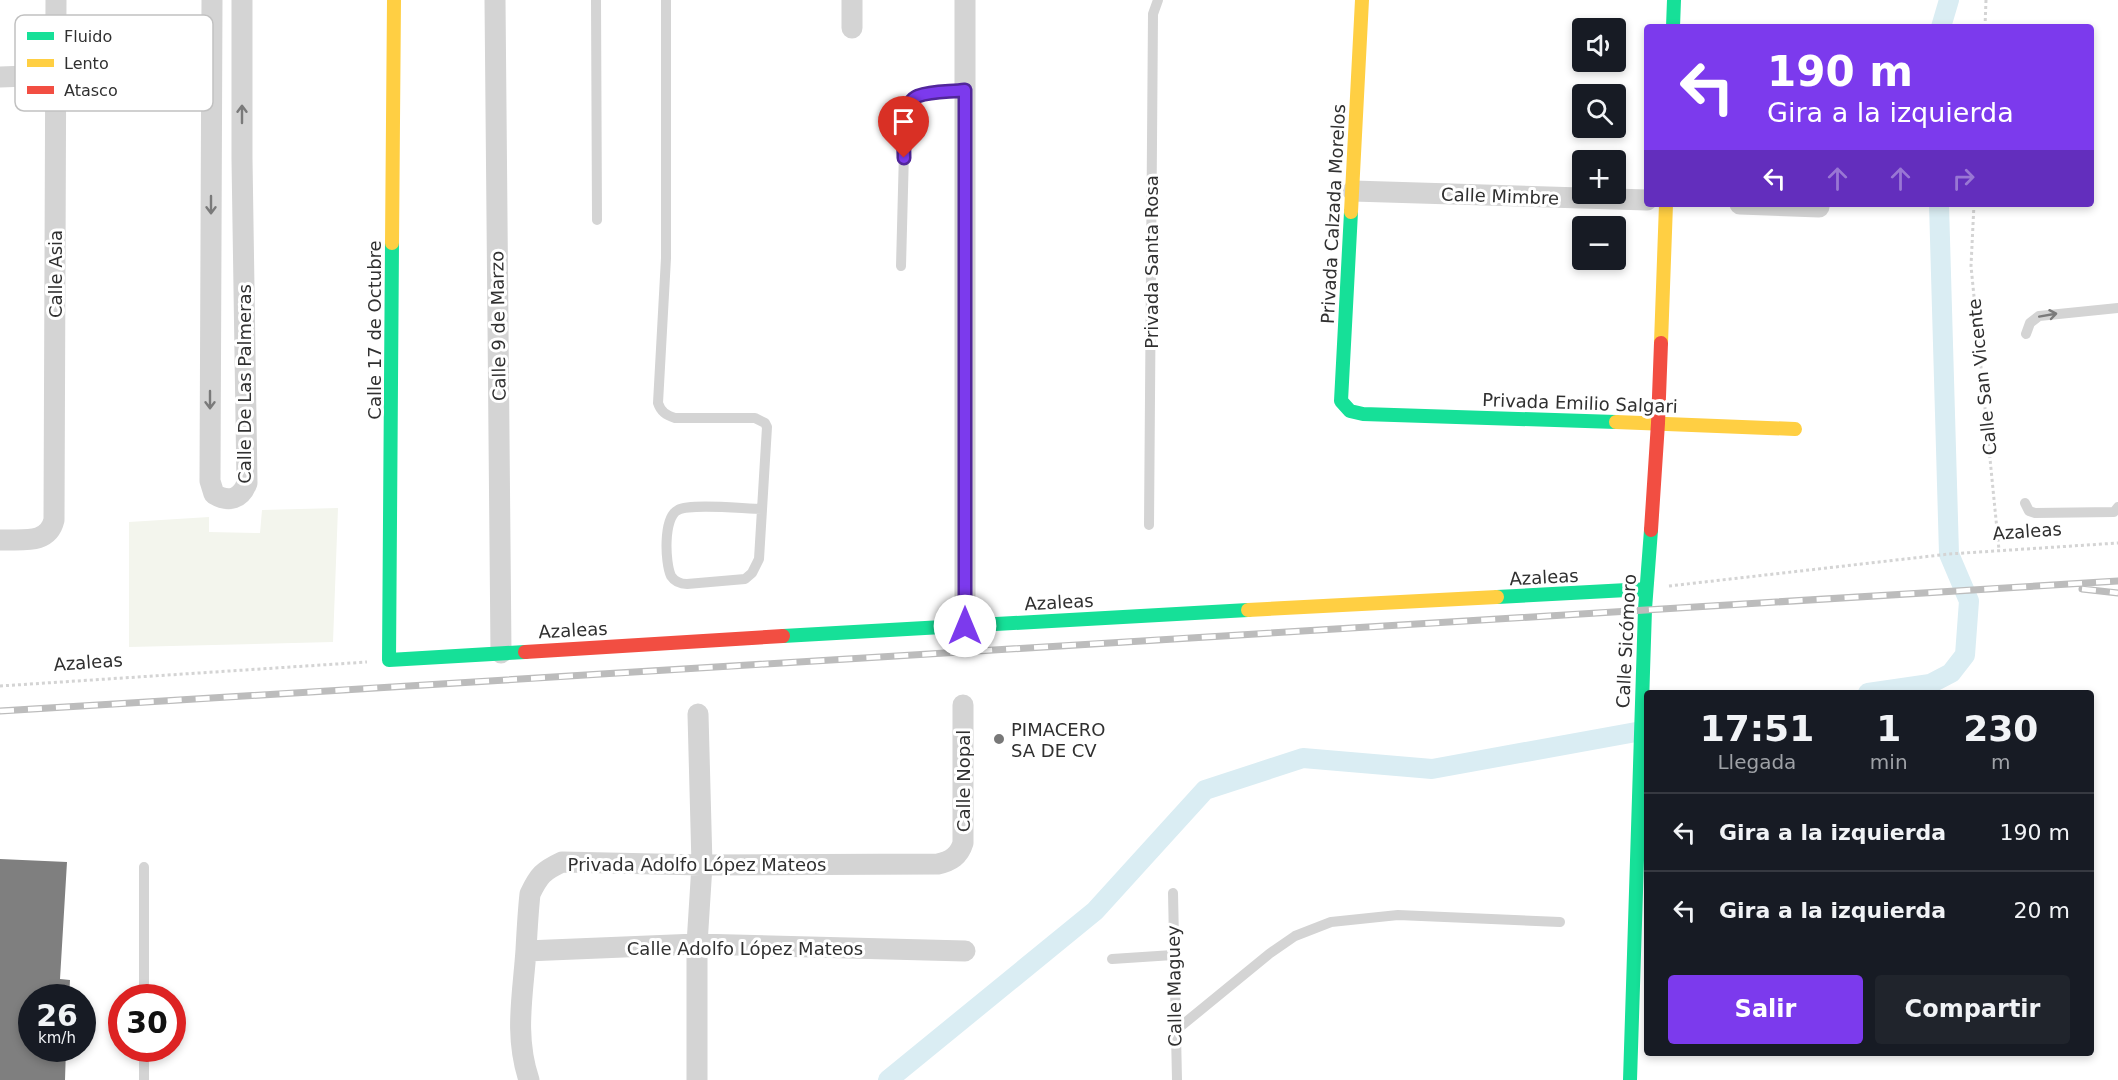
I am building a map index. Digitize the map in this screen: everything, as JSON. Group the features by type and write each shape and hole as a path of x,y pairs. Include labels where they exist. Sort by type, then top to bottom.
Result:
{"street":[{"name":"Calle Asia","path":"56,0 56,15"},
{"name":"Calle De Las Palmeras","path":"212,0 212,15"},
{"name":"Calle De Las Palmeras","path":"211,111 210,481 214,494 230,498 243,494 247,483 242,0"},
{"name":"Calle 17 de Octubre","path":"389,660 394,0"},
{"name":"Calle 9 de Marzo","path":"495,0 501,653"},
{"path":"852,0 852,27"},
{"path":"965,0 965,626"},
{"name":"Privada Calzada Morelos","path":"1362,0 1341,401 1349,412 1364,414"},
{"path":"1673,24 1674,0"},
{"path":"0,77 15,76"},
{"name":"Calle Asia","path":"0,540 37,538 46,535 51,531 54,520 55,111"},
{"path":"211,160 243,159"},
{"name":"Calle Mimbre","path":"1353,191 1644,200"},
{"name":"Calle Sicómoro","path":"1630,1080 1642,677 1658,423 1666,207"},
{"name":"Privada Emilio Salgari","path":"1364,414 1795,429"},
{"name":"Azaleas","path":"389,660 1646,589"},
{"name":"Calle Nopal","path":"957,855 963,843 963,705"},
{"path":"696,1080 697,944 702,865 698,714"},
{"name":"Privada Adolfo López Mateos","path":"529,1080 524,1063 521,992 530,894 545,870 562,862 702,865 938,864 957,855"},
{"name":"Calle Adolfo López Mateos","path":"526,951 697,944 965,951"}],"lane":[{"path":"597,0 597,220"},
{"path":"666,0 666,258 658,403 666,416 675,418 755,418 765,423 767,427 759,559 752,573 745,579 687,584 680,584 670,575 667,550 668,525 674,512 687,507 762,509"},
{"name":"Privada Santa Rosa","path":"1149,525 1153,14 1158,0"},
{"path":"901,266 905,114 912,101 920,96 965,90"},
{"path":"2026,333 2030,323 2039,316 2079,310 2118,308"},
{"path":"2025,502 2029,511 2035,513 2114,512 2118,507"},
{"path":"144,867 144,984"},
{"name":"Calle Maguey","path":"1173,893 1177,1080"},
{"path":"1176,1031 1269,954 1295,936 1331,922 1398,915 1560,922"},
{"path":"1112,958 1173,955"},
{"path":"144,1062 144,1080"}],"path":[{"path":"1985,24 1986,0"},
{"name":"Calle San Vicente","path":"1974,207 1971,266 1999,550"},
{"name":"Azaleas","path":"1646,589 1949,554 2118,543"},
{"name":"Azaleas","path":"0,686 389,660"}],"shaded area":[{"path":"338,508 333,642 129,647 129,522 209,517 209,532 260,533 262,510"}],"building":[{"path":"0,859 67,862 60,979 70,980 70,984 18,984 18,1062 66,1062 65,1080 0,1080"}],"waterway":[{"path":"1942,24 1949,0"},
{"path":"1889,690 1930,684 1951,673 1965,655 1969,601 1949,554 1939,207"},
{"path":"888,1080 1095,911 1205,790 1303,758 1432,769 1644,731"}],"railway":[{"path":"0,711 2118,581"},
{"path":"2082,589 2118,593"}],"traffic: fast":[{"path":"1673,24 1674,0"},
{"path":"1351,212 1341,401 1350,411 1363,414 1616,422"},
{"path":"392,243 389,660 525,652"},
{"path":"1630,1080 1645,609 1651,530"},
{"path":"1497,597 1646,589"},
{"path":"783,636 1248,610"}],"traffic: slow":[{"path":"392,243 394,0"},
{"path":"1351,212 1362,0"},
{"path":"1661,343 1666,207"},
{"path":"1616,422 1795,429"},
{"path":"1248,610 1497,597"}],"traffic: jam":[{"path":"1651,530 1661,343"},
{"path":"525,652 783,636"}],"place":[{"name":"PIMACERO SA DE CV","path":"999,739"}],"route":[{"path":"904,158 905,114 912,101 920,96 965,90 965,626"}]}
